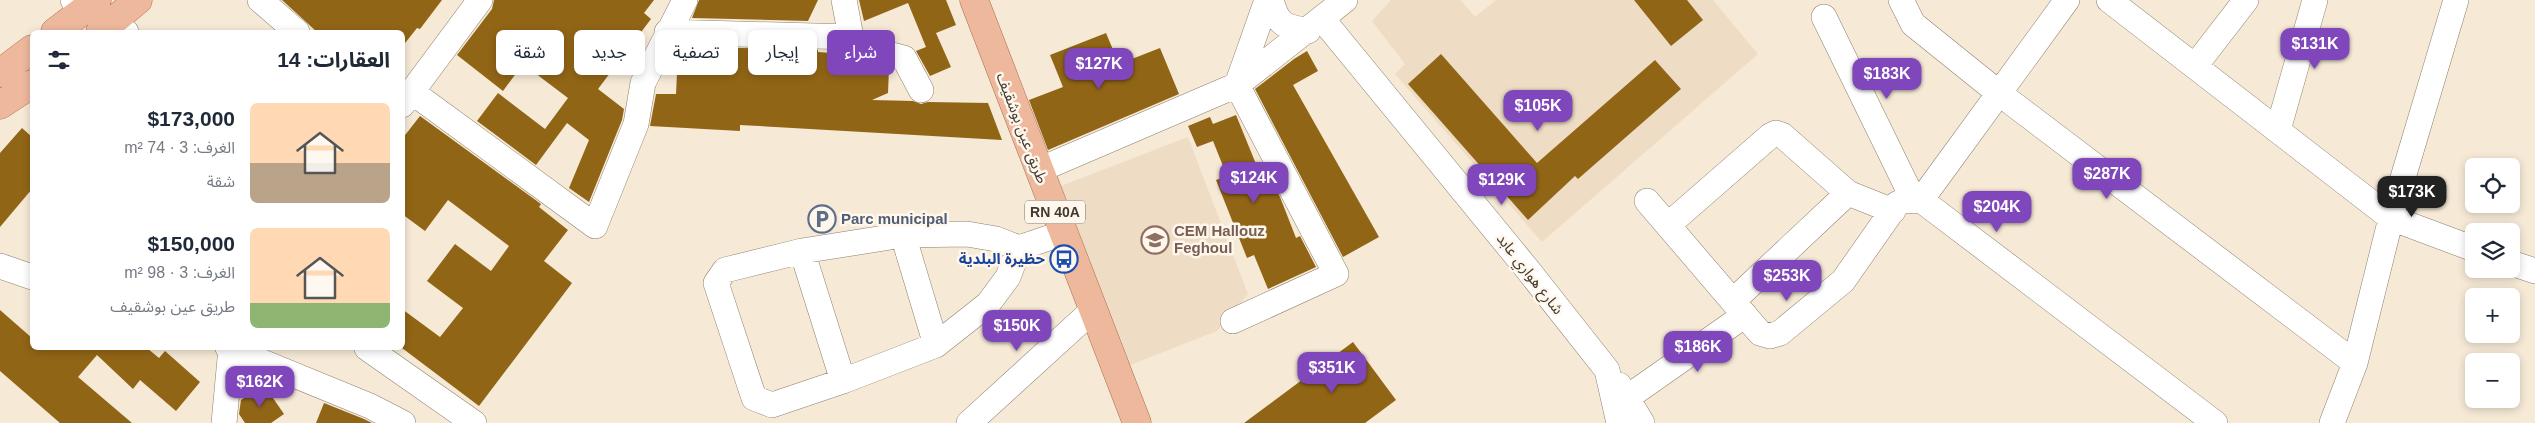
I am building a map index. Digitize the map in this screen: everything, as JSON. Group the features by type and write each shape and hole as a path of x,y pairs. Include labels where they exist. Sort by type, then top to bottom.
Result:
{"main road":[{"path":"113,29 138,0"},
{"name":"طريق عين بوشقيف","path":"974,0 1137,423"},
{"path":"57,30 86,2"},
{"path":"0,72 30,50"},
{"path":"0,105 30,85"}],"street":[{"path":"260,0 292,30"},
{"path":"480,0 407,98 595,226 636,124 643,83 655,58"},
{"path":"668,30 684,0"},
{"path":"844,0 850,30"},
{"path":"1233,321 1336,274 1237,85 1266,0"},
{"path":"1271,0 1276,16 1285,27 1315,25"},
{"path":"1039,170 1237,85 1345,0"},
{"path":"1901,0 1913,24 2000,94 2355,363"},
{"path":"1647,201 1760,333 1770,336 1780,333 1843,281 2000,94 2067,0"},
{"path":"2109,0 2391,218 2465,246"},
{"path":"2195,66 2246,0"},
{"path":"2278,130 2315,0"},
{"path":"2332,423 2355,363 2391,218 2456,0"},
{"path":"86,2 113,29"},
{"path":"1824,18 1909,204"},
{"name":"شارع هواري عابد","path":"1315,25 1528,270 1607,370 1618,423"},
{"path":"738,34 827,36"},
{"path":"895,56 904,58 920,90"},
{"path":"1668,225 1770,136 1776,133 1782,135 1848,193 1909,204 2215,423"},
{"path":"1628,397 1739,308 1848,193"},
{"path":"1019,248 1008,277 988,304 936,345 843,381 772,404 754,398 716,284 725,270 802,251 903,236 968,234 996,239 1019,248 1063,233"},
{"path":"903,236 936,345"},
{"path":"802,251 843,381"},
{"path":"0,266 30,276"},
{"path":"2520,266 2535,271"},
{"path":"969,423 1093,310"},
{"path":"224,423 230,350"},
{"path":"235,350 370,406 403,423"},
{"path":"370,350 474,423"},
{"path":"1607,370 1628,397 1642,423"}],"shaded area":[{"path":"1391,0 1461,0 1475,17 1496,0 1713,0 1758,54 1542,242 1395,74 1405,64 1372,21"},
{"name":"CEM Hallouz Feghoul","path":"1188,137 1248,294 1217,331 1130,365 1061,186"}],"building":[{"path":"282,0 442,0 420,29 417,28 405,43 405,30 315,30"},
{"path":"494,0 654,0 644,13 651,19 643,30 574,30 574,75 609,75 598,89 624,109 622,120 589,202 569,188 589,140 567,123 536,165 477,121 498,93 545,129 568,98 538,75 564,75 564,30 496,30 496,75 515,75 503,91 457,55 492,9"},
{"path":"699,0 818,0 808,21 692,18"},
{"path":"859,0 946,0 956,25 936,33 951,67 930,76 916,51 926,47 908,3 864,21"},
{"path":"1634,0 1687,0 1703,20 1671,46"},
{"path":"1106,33 1119,64 1160,48 1179,94 1048,150 1029,100 1063,87 1050,55"},
{"path":"738,48 748,48 748,75 817,75 818,50 818,52 827,53 827,75 889,75 888,93 872,100 913,101 921,104 928,102 988,103 1002,140 740,125 740,131 650,126 656,94 676,94 677,75 738,75"},
{"path":"1307,51 1318,71 1293,85 1379,237 1343,257 1255,89"},
{"path":"1441,54 1537,163 1655,60 1681,89 1578,179 1575,176 1528,220 1408,84"},
{"path":"1236,115 1256,164 1261,162 1280,197 1296,238 1300,236 1316,267 1268,289 1254,255 1247,258 1216,180 1227,176 1213,141 1197,147 1188,126 1210,117 1213,124"},
{"path":"420,116 541,204 539,207 568,230 544,261 572,283 479,406 405,350 405,311 440,337 463,308 427,281 455,244 491,271 509,246 448,200 425,231 405,216 405,135"},
{"path":"22,128 30,135 30,191 0,227 0,153"},
{"path":"0,310 30,336 30,350 149,350 159,358 165,351 200,382 176,411 140,380 133,389 97,355 78,377 132,423 60,423 0,371"},
{"path":"1353,342 1396,400 1365,423 1244,423"},
{"path":"264,385 284,414 271,423 245,423 239,414 241,400"},
{"path":"324,403 364,419 372,423 316,423"}],"place":[{"name":"Parc municipal","path":"822,219"},
{"name":"CEM Hallouz Feghoul","path":"1155,240"},
{"name":"حظيرة البلدية","path":"1064,259"}]}
